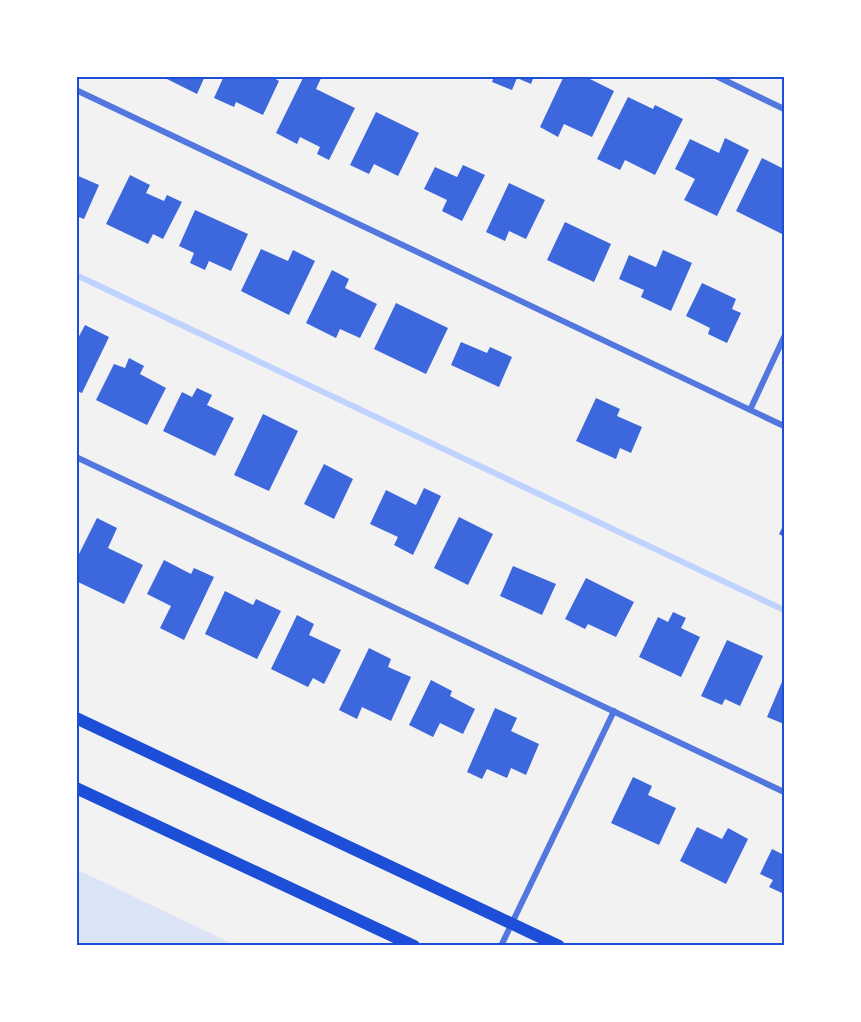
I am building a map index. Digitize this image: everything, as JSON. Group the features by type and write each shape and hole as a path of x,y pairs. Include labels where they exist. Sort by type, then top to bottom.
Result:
{"main road":[{"path":"76,718 559,945"},
{"path":"76,788 414,945"}],"street":[{"path":"716,76 784,109"},
{"path":"76,90 784,426"},
{"path":"750,410 784,337"},
{"path":"76,457 784,792"},
{"path":"501,945 614,711"}],"shaded area":[{"path":"76,869 235,945 77,945"}],"building":[{"path":"161,76 205,76 197,94"},
{"path":"224,76 271,76 279,81 263,115 236,102 234,107 214,98"},
{"path":"304,76 322,76 316,89 355,108 329,160 317,154 320,147 300,137 297,144 276,133"},
{"path":"494,76 534,76 531,84 517,78 512,90 492,82"},
{"path":"564,76 584,76 614,91 592,137 564,124 558,137 540,127"},
{"path":"628,97 653,109 655,105 683,119 655,175 625,160 620,170 597,159"},
{"path":"376,112 419,133 398,176 374,164 369,174 350,165"},
{"path":"725,138 749,150 717,216 684,200 695,179 675,169 690,139 719,153"},
{"path":"762,158 784,169 784,235 736,211"},
{"path":"463,165 485,175 462,221 442,211 447,200 424,189 435,167 457,177"},
{"path":"76,175 99,185 84,219 76,216"},
{"path":"130,175 150,185 146,193 164,201 167,195 182,202 163,239 153,234 148,244 106,224"},
{"path":"509,183 545,200 526,239 509,231 505,241 486,232"},
{"path":"195,210 248,234 231,271 209,261 205,270 190,263 194,253 179,246"},
{"path":"565,222 611,244 594,282 547,260"},
{"path":"261,249 288,261 293,250 315,261 289,315 241,291"},
{"path":"663,250 692,263 671,311 641,297 644,290 619,279 629,255 656,267"},
{"path":"332,270 349,279 345,288 377,304 360,338 340,329 336,338 306,323"},
{"path":"702,283 736,299 732,309 741,313 727,343 708,334 710,328 686,316"},
{"path":"396,303 448,328 426,374 374,349"},
{"path":"85,325 109,337 82,393 76,391 76,342"},
{"path":"461,342 487,353 490,347 512,357 499,387 451,365"},
{"path":"129,358 144,366 140,374 166,388 147,425 96,400 114,364 125,368"},
{"path":"197,388 212,395 207,405 234,418 215,456 163,431 182,392 192,397"},
{"path":"596,398 620,409 617,416 642,427 631,453 620,448 616,459 576,441"},
{"path":"263,414 298,431 269,491 234,475"},
{"path":"324,464 353,479 334,519 304,504"},
{"path":"424,488 441,496 413,555 394,545 398,537 370,524 386,490 416,505"},
{"path":"459,517 493,534 468,585 434,568"},
{"path":"97,518 117,528 108,548 143,565 124,604 76,581 76,560"},
{"path":"784,524 784,537 779,534"},
{"path":"164,560 191,574 194,568 214,577 184,640 160,628 171,606 147,594"},
{"path":"513,566 556,584 542,615 500,596"},
{"path":"586,578 634,602 616,637 588,624 585,629 565,619"},
{"path":"225,591 253,605 256,599 281,611 257,659 205,634"},
{"path":"673,612 686,618 681,628 700,637 681,677 639,657 658,617 668,622"},
{"path":"297,615 314,624 309,635 341,650 324,684 313,678 308,687 271,669"},
{"path":"727,640 763,656 740,706 725,699 722,705 701,696"},
{"path":"369,648 391,659 388,667 411,677 391,721 362,707 357,719 339,710"},
{"path":"784,677 784,724 767,717"},
{"path":"431,680 452,691 450,696 475,709 463,734 440,723 433,737 409,725"},
{"path":"495,708 517,718 511,731 539,744 526,775 511,768 507,778 487,769 482,779 467,772"},
{"path":"633,777 652,786 648,795 676,808 659,845 611,823"},
{"path":"697,827 722,839 728,828 748,839 726,884 680,861"},
{"path":"772,849 784,855 784,894 769,887 773,880 760,874"}],"waterway":[{"path":"76,275 784,610"}]}
